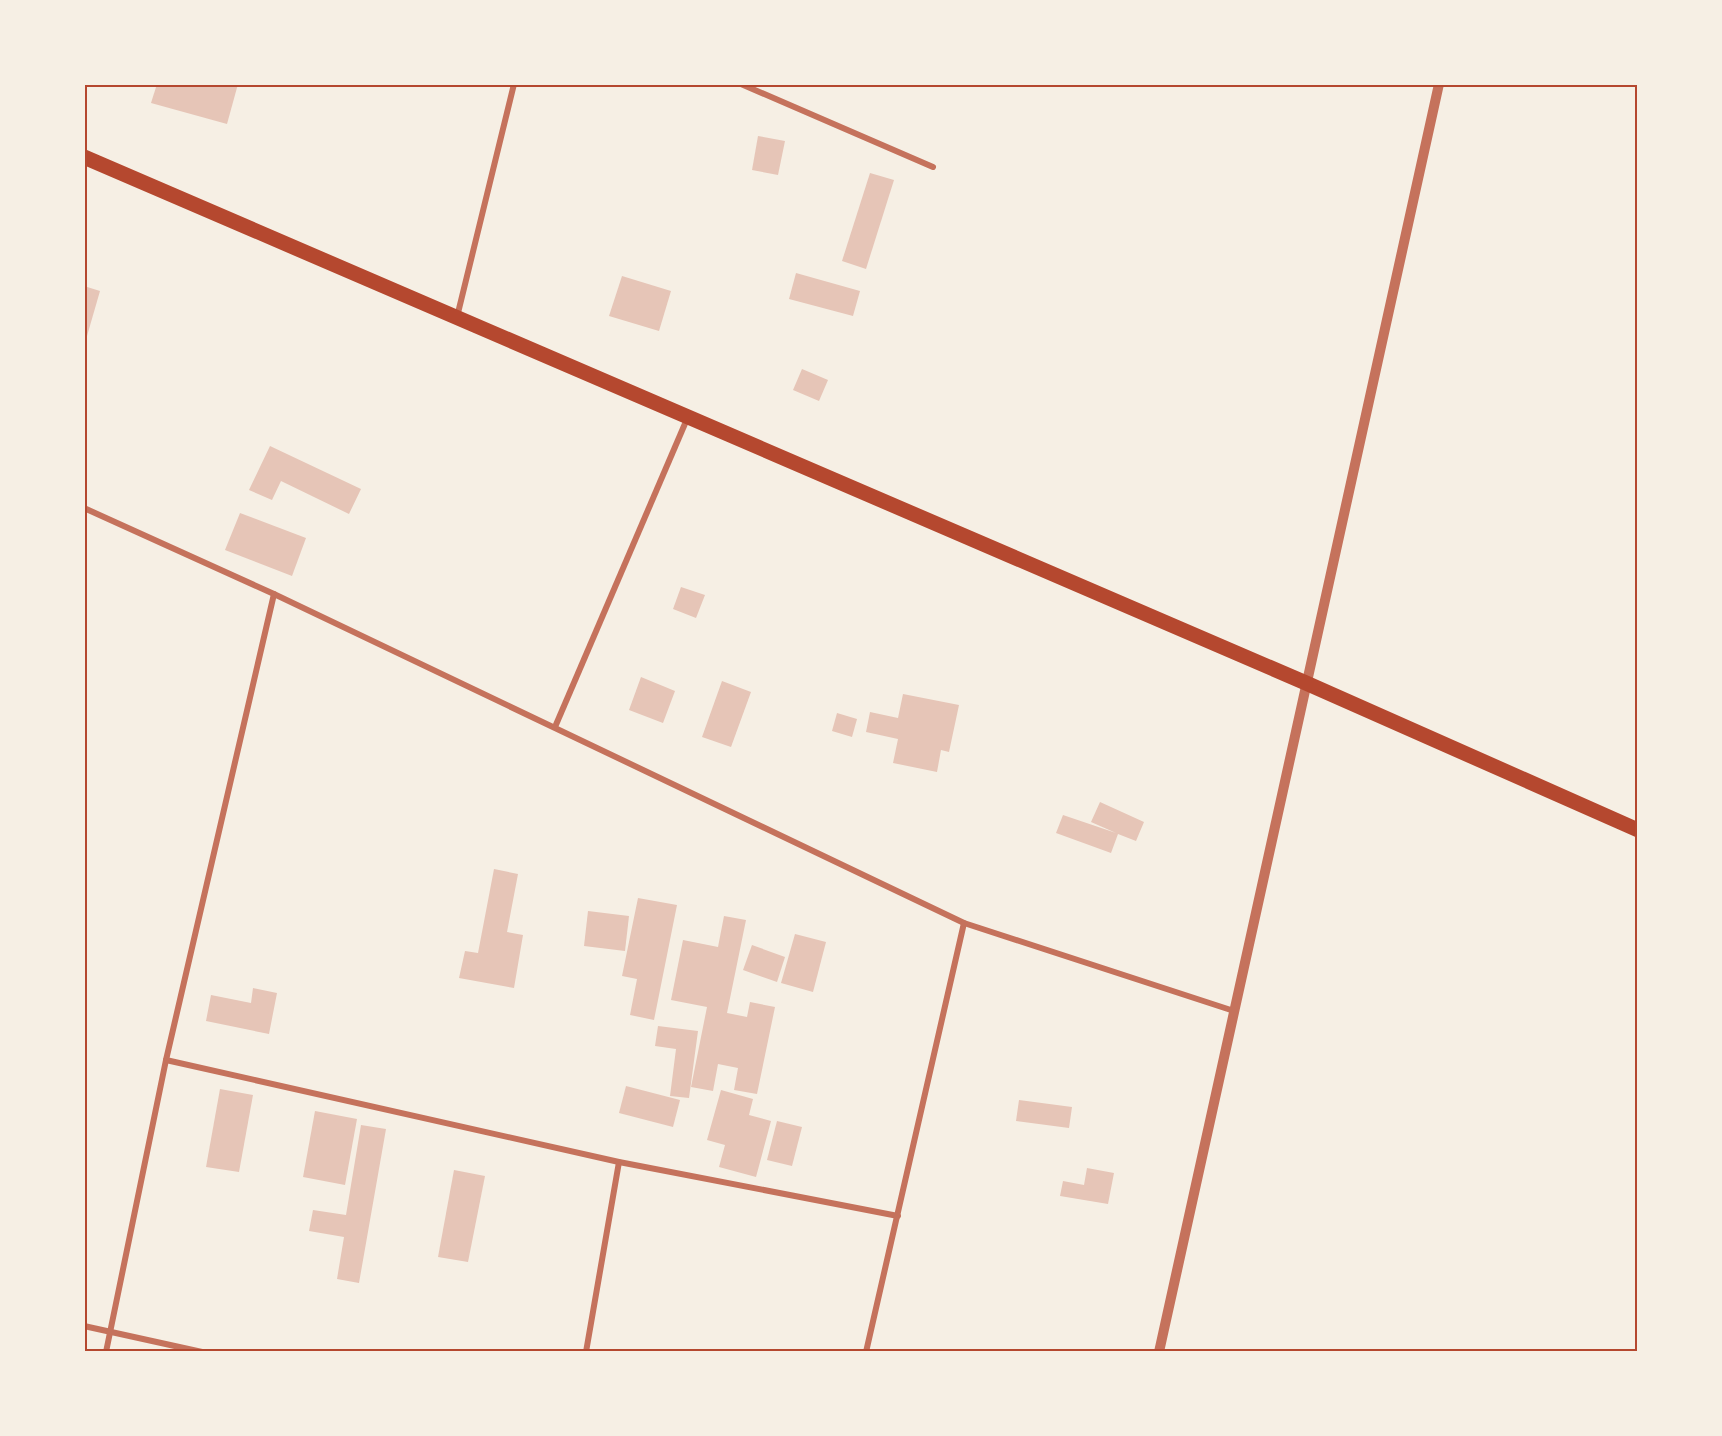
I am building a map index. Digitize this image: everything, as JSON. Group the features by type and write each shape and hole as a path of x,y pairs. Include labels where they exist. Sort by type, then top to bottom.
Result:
{"main road":[{"path":"84,157 1306,683 1638,830"}],"street":[{"path":"457,318 514,84"},
{"path":"741,84 933,167"},
{"path":"1158,1352 1436,85"},
{"path":"555,727 688,417"},
{"path":"84,508 274,594 964,923 1234,1011"},
{"path":"106,1352 166,1060 274,594"},
{"path":"866,1352 964,923"},
{"path":"166,1060 619,1162 898,1216"},
{"path":"586,1352 619,1162"},
{"path":"84,1326 202,1352"}],"building":[{"path":"157,84 238,84 227,124 151,103"},
{"path":"758,136 785,141 778,175 752,170"},
{"path":"870,173 894,180 866,269 842,261"},
{"path":"796,273 860,291 853,316 789,299"},
{"path":"622,276 671,291 659,331 609,316"},
{"path":"84,286 100,291 87,336 84,336"},
{"path":"802,369 828,380 819,401 793,390"},
{"path":"270,446 361,489 349,514 281,481 272,500 249,490"},
{"path":"240,513 306,538 292,576 225,550"},
{"path":"681,587 705,595 696,618 673,609"},
{"path":"641,677 675,691 663,723 629,710"},
{"path":"722,681 751,692 731,747 702,737"},
{"path":"903,694 959,705 949,752 941,750 937,772 893,763 898,739 866,732 870,712 898,718"},
{"path":"837,713 857,719 852,737 832,731"},
{"path":"1100,802 1144,822 1136,841 1118,834 1111,853 1056,833 1063,815 1116,833 1091,822"},
{"path":"494,869 518,874 507,932 523,935 514,988 459,978 465,951 478,953"},
{"path":"638,898 677,905 654,1020 630,1015 637,979 622,976"},
{"path":"588,911 629,916 625,951 584,946"},
{"path":"724,916 746,920 727,1013 747,1017 750,1002 775,1007 757,1094 734,1090 738,1068 718,1064 713,1091 691,1087 707,1007 671,1000 683,940 718,947"},
{"path":"795,934 826,942 813,992 781,983"},
{"path":"752,945 785,957 777,982 743,970"},
{"path":"253,988 277,993 269,1034 206,1021 211,995 251,1003"},
{"path":"658,1026 698,1031 689,1098 670,1096 676,1049 655,1046"},
{"path":"626,1086 680,1100 673,1127 619,1113"},
{"path":"220,1089 253,1095 239,1172 206,1167"},
{"path":"721,1090 753,1099 749,1115 771,1121 756,1177 719,1167 725,1145 707,1140"},
{"path":"1019,1100 1072,1107 1069,1128 1016,1121"},
{"path":"315,1111 357,1119 345,1185 303,1177"},
{"path":"777,1121 802,1127 792,1166 767,1160"},
{"path":"361,1125 386,1129 359,1283 337,1279 344,1237 309,1231 313,1210 346,1215"},
{"path":"1087,1168 1114,1173 1108,1204 1060,1196 1063,1181 1084,1185"},
{"path":"454,1170 485,1176 468,1262 438,1257"}]}
